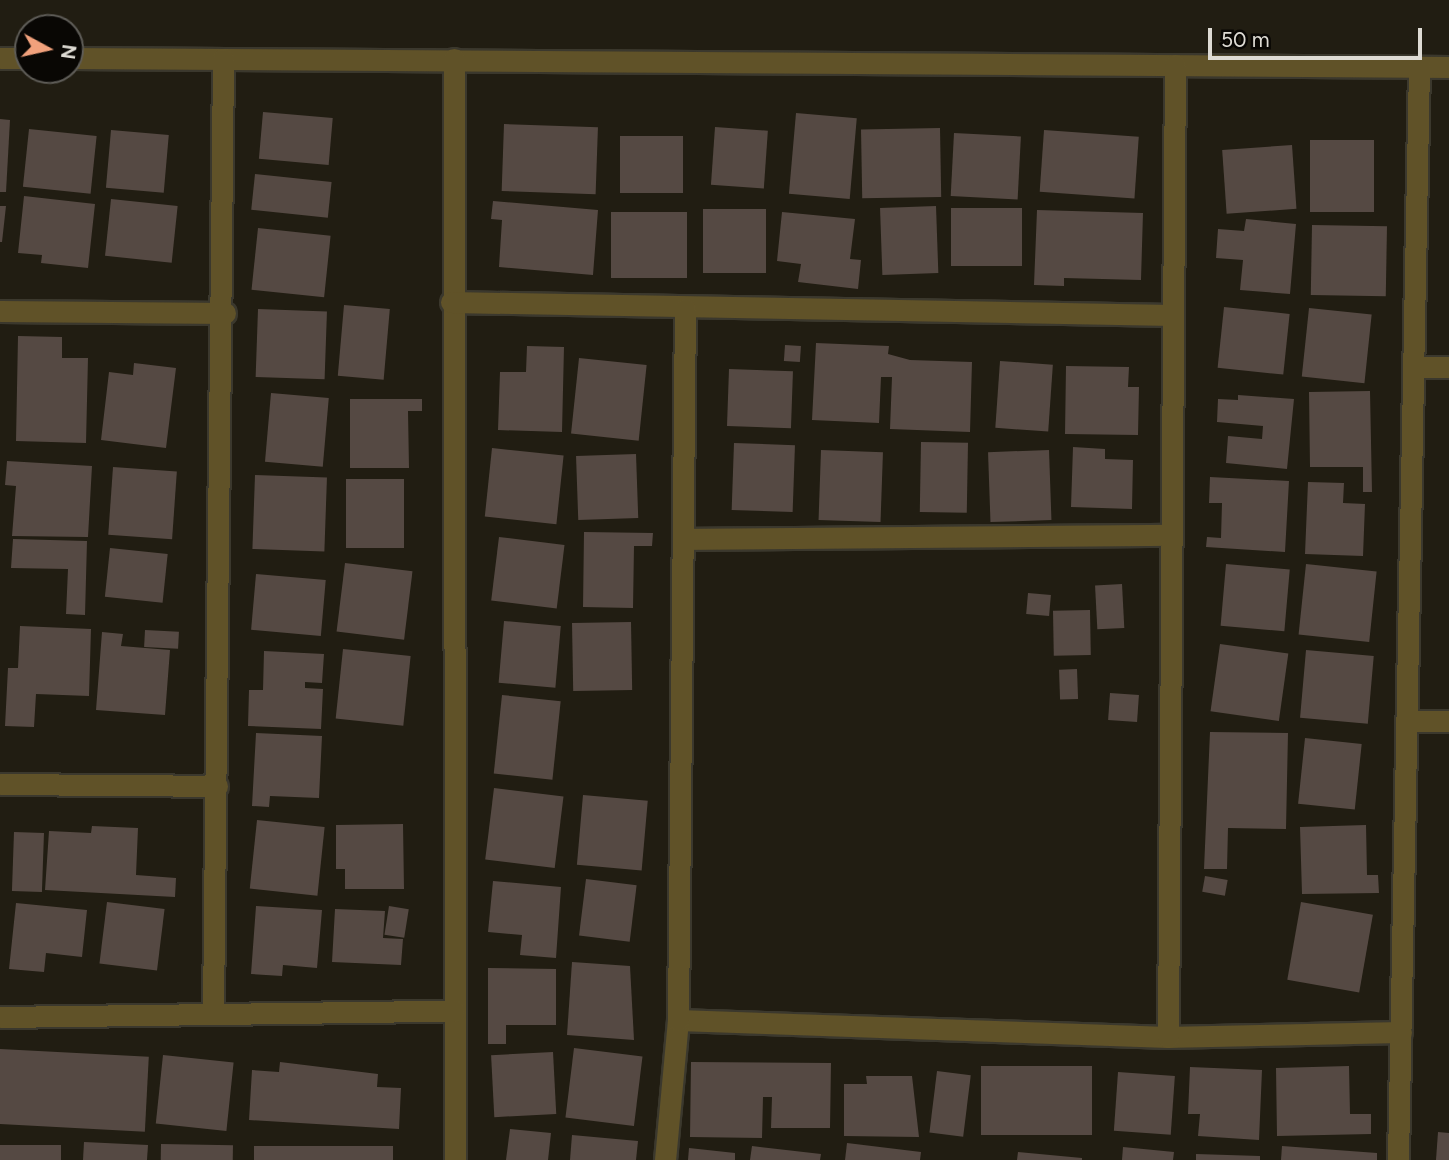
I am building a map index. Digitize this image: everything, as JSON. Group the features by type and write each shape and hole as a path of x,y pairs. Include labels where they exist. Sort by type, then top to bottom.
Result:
{"street":[{"path":"84,58 1449,67"},
{"path":"213,1014 225,313 223,59"},
{"path":"454,59 451,302 454,1160"},
{"path":"1168,1037 1167,535 1175,65"},
{"path":"1398,1160 1419,67"},
{"path":"451,302 685,309 1172,315"},
{"path":"665,1160 678,1020 687,539 685,309"},
{"path":"0,311 225,313"},
{"path":"1413,367 1449,367"},
{"path":"687,539 1167,535"},
{"path":"1406,722 1449,721"},
{"path":"0,784 217,786"},
{"path":"0,1017 454,1012"},
{"path":"678,1020 1168,1037 1401,1032"}],"building":[{"path":"263,112 333,118 329,165 259,159"},
{"path":"796,113 857,118 850,199 789,194"},
{"path":"0,119 10,120 6,192 0,192"},
{"path":"504,124 598,127 596,194 502,191"},
{"path":"715,127 768,131 764,189 711,185"},
{"path":"940,128 941,197 862,198 861,129"},
{"path":"29,129 97,136 91,194 23,187"},
{"path":"111,130 169,135 164,193 106,188"},
{"path":"1044,130 1139,137 1134,198 1040,192"},
{"path":"954,133 1021,137 1018,199 951,196"},
{"path":"620,136 683,136 683,193 620,193"},
{"path":"1310,140 1374,140 1374,212 1310,212"},
{"path":"1292,145 1296,209 1227,214 1222,150"},
{"path":"255,174 332,182 328,218 251,210"},
{"path":"24,196 95,204 88,268 41,263 42,255 18,253"},
{"path":"111,199 178,206 172,263 105,256"},
{"path":"493,201 598,210 593,275 499,267 502,220 491,219"},
{"path":"0,206 6,206 2,242 0,242"},
{"path":"936,206 938,273 882,275 880,208"},
{"path":"951,208 1022,208 1022,266 951,266"},
{"path":"703,209 766,209 766,273 703,273"},
{"path":"1037,210 1143,213 1141,280 1064,278 1064,286 1034,285"},
{"path":"611,212 687,212 687,278 611,278"},
{"path":"782,212 855,219 850,259 861,260 858,289 798,282 801,264 777,261"},
{"path":"1246,219 1296,224 1290,294 1240,290 1243,260 1216,258 1218,229 1244,231"},
{"path":"1312,225 1387,226 1386,296 1311,295"},
{"path":"258,228 331,236 324,297 252,290"},
{"path":"344,305 390,309 384,380 338,376"},
{"path":"1224,307 1290,314 1283,375 1218,368"},
{"path":"1309,308 1372,315 1364,383 1302,377"},
{"path":"258,309 327,311 325,379 256,377"},
{"path":"18,336 62,337 62,358 88,358 86,443 16,441"},
{"path":"816,343 889,346 888,354 910,360 972,362 970,432 890,429 892,377 881,377 879,423 812,420"},
{"path":"785,345 801,346 800,362 784,361"},
{"path":"527,346 564,347 562,432 498,430 500,372 526,372"},
{"path":"579,358 647,365 639,441 571,434"},
{"path":"1000,361 1053,365 1048,432 995,428"},
{"path":"134,363 176,368 166,448 101,440 109,372 133,375"},
{"path":"1066,366 1129,367 1128,387 1139,387 1138,435 1065,434"},
{"path":"729,369 793,371 791,428 727,426"},
{"path":"1370,391 1372,492 1363,492 1363,467 1310,467 1309,392"},
{"path":"271,393 329,398 323,467 265,462"},
{"path":"1238,395 1294,399 1287,469 1226,463 1228,436 1262,439 1263,426 1217,422 1218,399 1238,400"},
{"path":"350,399 422,399 422,411 408,411 409,468 350,468"},
{"path":"921,442 968,443 967,513 920,512"},
{"path":"734,443 795,445 793,512 732,510"},
{"path":"1073,447 1105,449 1105,459 1133,460 1132,509 1071,507"},
{"path":"492,448 564,456 556,524 485,517"},
{"path":"821,450 883,452 881,522 819,520"},
{"path":"1049,450 1051,520 990,522 988,452"},
{"path":"636,454 638,518 578,520 576,456"},
{"path":"7,461 92,466 88,537 12,536 16,486 5,485"},
{"path":"113,467 177,471 172,539 108,535"},
{"path":"255,475 327,478 324,551 252,549"},
{"path":"1210,477 1289,481 1285,552 1206,547 1207,537 1221,538 1222,503 1209,503"},
{"path":"346,479 404,479 404,548 346,548"},
{"path":"1308,482 1344,483 1343,503 1365,504 1363,556 1305,554"},
{"path":"584,532 653,533 652,546 634,546 633,608 583,607"},
{"path":"499,537 565,545 557,609 491,601"},
{"path":"13,539 87,541 85,615 66,614 68,569 11,568"},
{"path":"110,548 168,554 163,603 105,597"},
{"path":"345,563 412,571 404,640 337,631"},
{"path":"1226,564 1290,570 1284,631 1221,626"},
{"path":"1306,564 1377,571 1369,642 1299,635"},
{"path":"256,574 326,580 321,636 251,630"},
{"path":"1122,584 1124,628 1097,629 1095,585"},
{"path":"1028,593 1051,595 1049,616 1026,614"},
{"path":"1090,610 1091,655 1054,656 1053,611"},
{"path":"504,621 561,626 555,688 499,683"},
{"path":"631,622 632,690 573,691 572,623"},
{"path":"20,626 91,629 89,696 36,694 34,727 5,726 8,668 18,668"},
{"path":"145,630 179,632 178,649 144,647"},
{"path":"102,632 123,634 121,646 170,650 165,715 96,710"},
{"path":"1220,644 1288,654 1279,721 1211,711"},
{"path":"343,649 411,656 403,726 336,719"},
{"path":"1306,650 1374,656 1368,724 1300,718"},
{"path":"264,651 324,654 322,683 305,682 305,688 323,689 321,729 248,726 249,690 263,690"},
{"path":"1077,669 1078,699 1060,700 1059,670"},
{"path":"1110,693 1139,695 1137,722 1108,720"},
{"path":"502,695 561,701 552,780 494,774"},
{"path":"1210,732 1288,733 1286,829 1228,828 1227,869 1204,869"},
{"path":"256,733 322,736 319,798 270,796 269,807 252,806"},
{"path":"1305,738 1362,744 1355,810 1298,804"},
{"path":"494,788 563,797 555,868 485,859"},
{"path":"583,795 648,801 642,870 577,865"},
{"path":"257,820 325,827 317,896 250,889"},
{"path":"403,824 404,889 345,889 345,869 336,869 336,825"},
{"path":"1366,825 1367,875 1378,875 1379,893 1302,894 1300,827"},
{"path":"92,826 138,828 136,875 176,878 175,897 45,890 49,831 91,833"},
{"path":"14,832 44,833 42,892 12,891"},
{"path":"1205,876 1228,880 1225,896 1202,892"},
{"path":"586,879 637,885 630,942 579,936"},
{"path":"493,881 561,887 556,958 520,955 522,935 488,932"},
{"path":"107,902 165,909 157,971 99,964"},
{"path":"1301,902 1373,915 1359,992 1287,980"},
{"path":"16,903 87,910 82,957 46,953 44,972 9,969"},
{"path":"256,906 322,910 317,968 283,965 282,976 251,974"},
{"path":"389,906 409,909 404,938 384,935"},
{"path":"335,909 385,911 383,938 403,939 401,965 332,962"},
{"path":"572,962 630,966 634,1040 567,1035"},
{"path":"488,968 556,969 556,1025 506,1025 506,1044 488,1044"},
{"path":"574,1048 642,1056 634,1126 565,1117"},
{"path":"0,1049 149,1057 145,1132 0,1124"},
{"path":"553,1052 556,1114 494,1117 491,1055"},
{"path":"163,1055 234,1062 226,1131 156,1124"},
{"path":"280,1062 378,1074 377,1087 401,1088 399,1129 249,1120 252,1070 279,1072"},
{"path":"691,1062 831,1063 830,1128 771,1128 772,1097 763,1097 762,1138 690,1137"},
{"path":"981,1066 1092,1066 1092,1135 981,1135"},
{"path":"1349,1066 1350,1114 1371,1114 1371,1134 1277,1136 1276,1068"},
{"path":"1190,1067 1262,1070 1259,1140 1198,1136 1200,1114 1188,1114"},
{"path":"937,1071 971,1075 963,1137 929,1133"},
{"path":"1118,1072 1175,1076 1171,1135 1114,1131"},
{"path":"866,1076 912,1076 919,1137 844,1136 844,1084 867,1084"},
{"path":"510,1129 551,1133 548,1160 506,1160"},
{"path":"1438,1132 1449,1133 1449,1160 1436,1160"},
{"path":"572,1135 638,1141 636,1160 570,1160"},
{"path":"84,1142 148,1145 147,1160 83,1160"},
{"path":"847,1143 921,1152 920,1160 845,1160"},
{"path":"161,1144 233,1145 233,1160 161,1160"},
{"path":"0,1145 61,1145 61,1160 0,1160"},
{"path":"254,1146 393,1146 393,1160 254,1160"},
{"path":"752,1146 821,1154 820,1160 750,1160"},
{"path":"1282,1146 1377,1153 1377,1160 1281,1160"},
{"path":"1123,1147 1174,1152 1173,1160 1122,1160"},
{"path":"689,1148 735,1153 735,1160 688,1160"},
{"path":"1018,1152 1082,1158 1082,1160 1017,1160"},
{"path":"1196,1154 1260,1156 1260,1160 1196,1160"}]}
